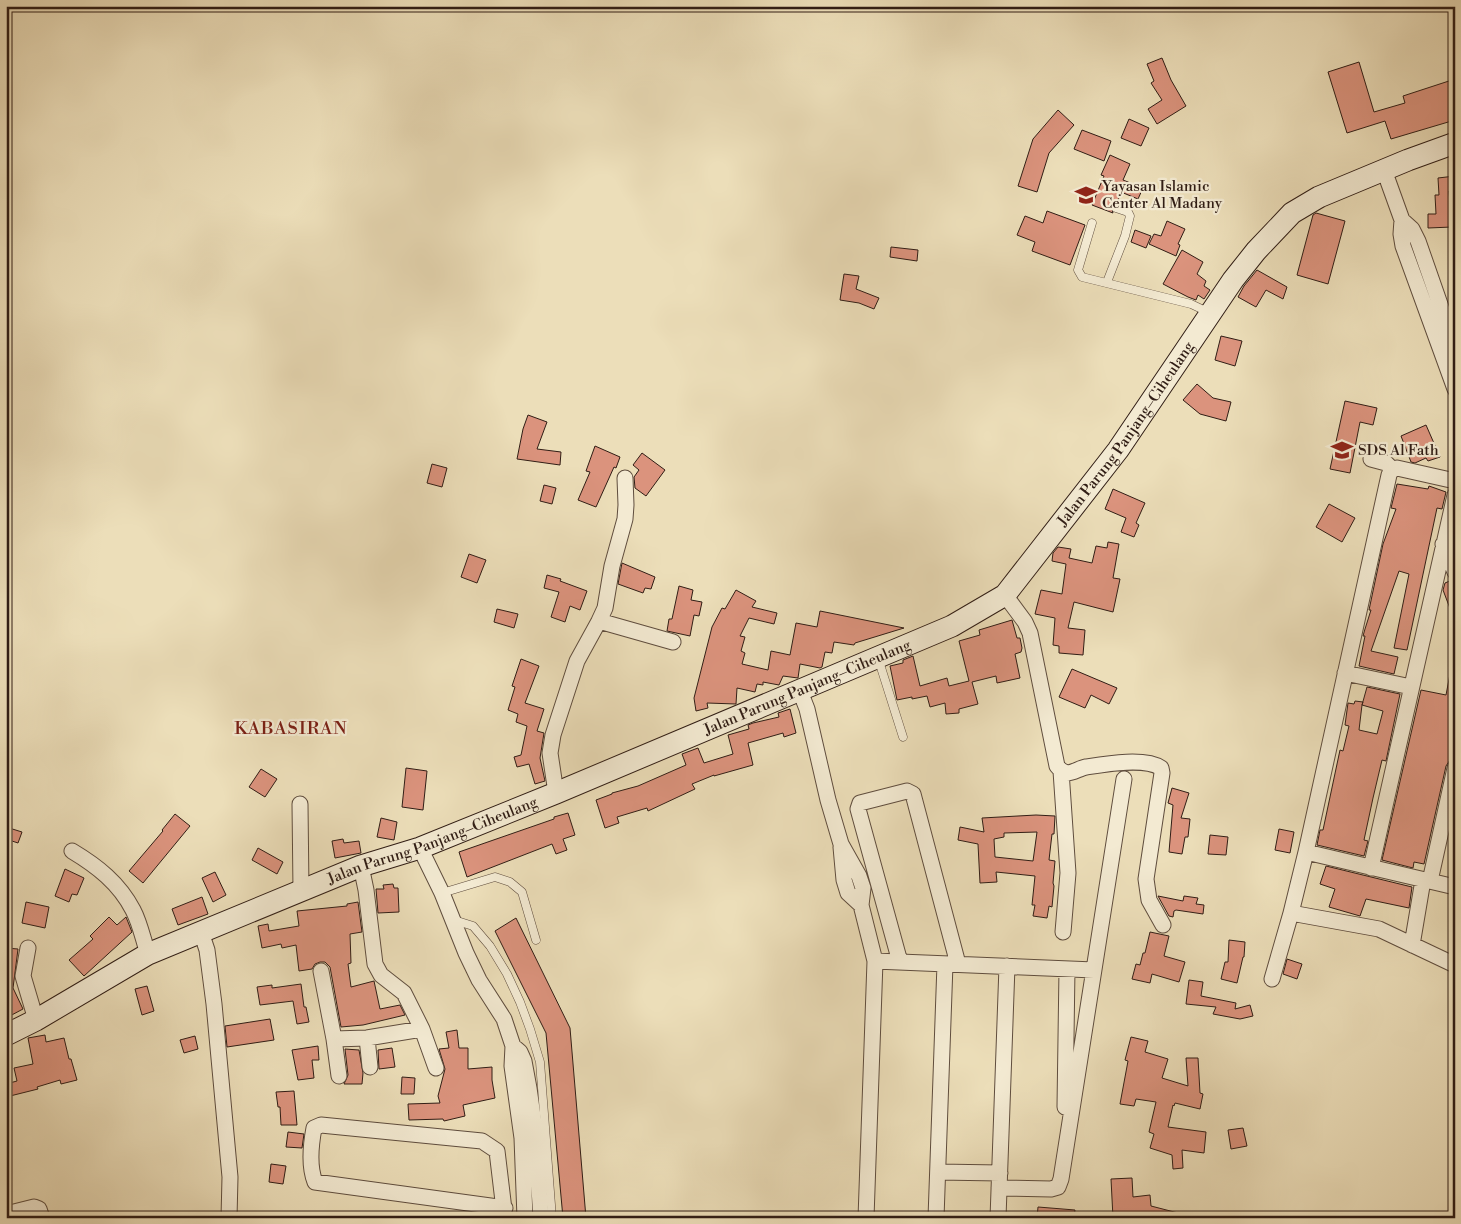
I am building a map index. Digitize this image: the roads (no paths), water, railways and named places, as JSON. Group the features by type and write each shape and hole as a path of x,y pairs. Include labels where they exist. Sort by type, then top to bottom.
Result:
{"street":[{"name":"Jalan Parung Panjang–Ciheulang","path":"6,1035 36,1020 148,954 361,866 420,848 800,691 952,626 1005,595 1118,450 1212,314 1233,280 1256,250 1292,213 1319,198 1455,142"},
{"path":"1384,170 1402,220 1401,234 1403,246 1454,385"},
{"path":"1402,220 1412,230 1418,241 1455,347"},
{"path":"1371,459 1386,463 1392,469"},
{"path":"1392,469 1398,468 1455,481"},
{"path":"1272,980 1292,913 1389,475 1392,469"},
{"path":"556,793 550,752 553,735 577,661 599,621 607,601 612,566 625,519 626,478"},
{"path":"1371,868 1455,495"},
{"path":"1443,544 1455,572"},
{"path":"1005,595 1021,616 1030,634 1057,766 1061,772 1068,873 1063,932"},
{"path":"599,621 673,642"},
{"path":"1345,673 1411,688"},
{"path":"800,691 807,709 828,800 841,844 859,876 863,888 861,905 875,961 866,1218"},
{"path":"1061,772 1068,773 1084,768 1124,763 1148,763 1161,768 1162,773 1146,879 1149,900 1164,925"},
{"path":"1412,945 1426,881 1455,768"},
{"path":"938,1172 1051,1189 1058,1186 1061,1179 1124,779"},
{"path":"900,962 858,809 860,803 907,791 913,794 952,964 936,1218"},
{"path":"300,804 301,891"},
{"path":"420,848 442,893 479,980 504,1019 513,1046 512,1066 522,1138 525,1218"},
{"path":"72,851 114,882 124,895 134,911 148,954"},
{"path":"1306,852 1455,888"},
{"path":"361,866 366,890 375,964 381,974 404,993 422,1029 436,1068"},
{"path":"1292,913 1379,929 1455,965"},
{"path":"201,932 207,950 214,1004 230,1177 229,1218"},
{"path":"28,948 22,976 36,1020"},
{"path":"875,961 1094,970"},
{"path":"998,1218 1007,966"},
{"path":"1064,1159 1067,969"},
{"path":"321,972 339,1076"},
{"path":"334,1039 366,1038 422,1029"},
{"path":"366,1038 370,1066"},
{"path":"513,1046 520,1052 524,1061 529,1088 535,1130 541,1218"},
{"path":"321,1125 482,1141 497,1151 505,1213 315,1182 312,1175 312,1137 314,1128 321,1125"},
{"path":"6,1214 34,1207 39,1209 42,1218"}],"lane":[{"path":"1107,282 1125,236 1130,216 1128,212 1116,208"},
{"path":"1092,224 1078,270 1082,277 1191,304 1212,314"},
{"path":"878,658 903,736"},
{"path":"442,893 495,878 510,882 522,892 536,940"},
{"path":"452,920 473,926 490,946 507,974 530,1029 541,1070 552,1218"}],"place":[{"name":"Yayasan Islamic Center Al Madany","path":"1086,195"},
{"name":"SDS Al Fath","path":"1342,450"}],"district":[{"name":"KABASIRAN","path":"291,728"}]}
